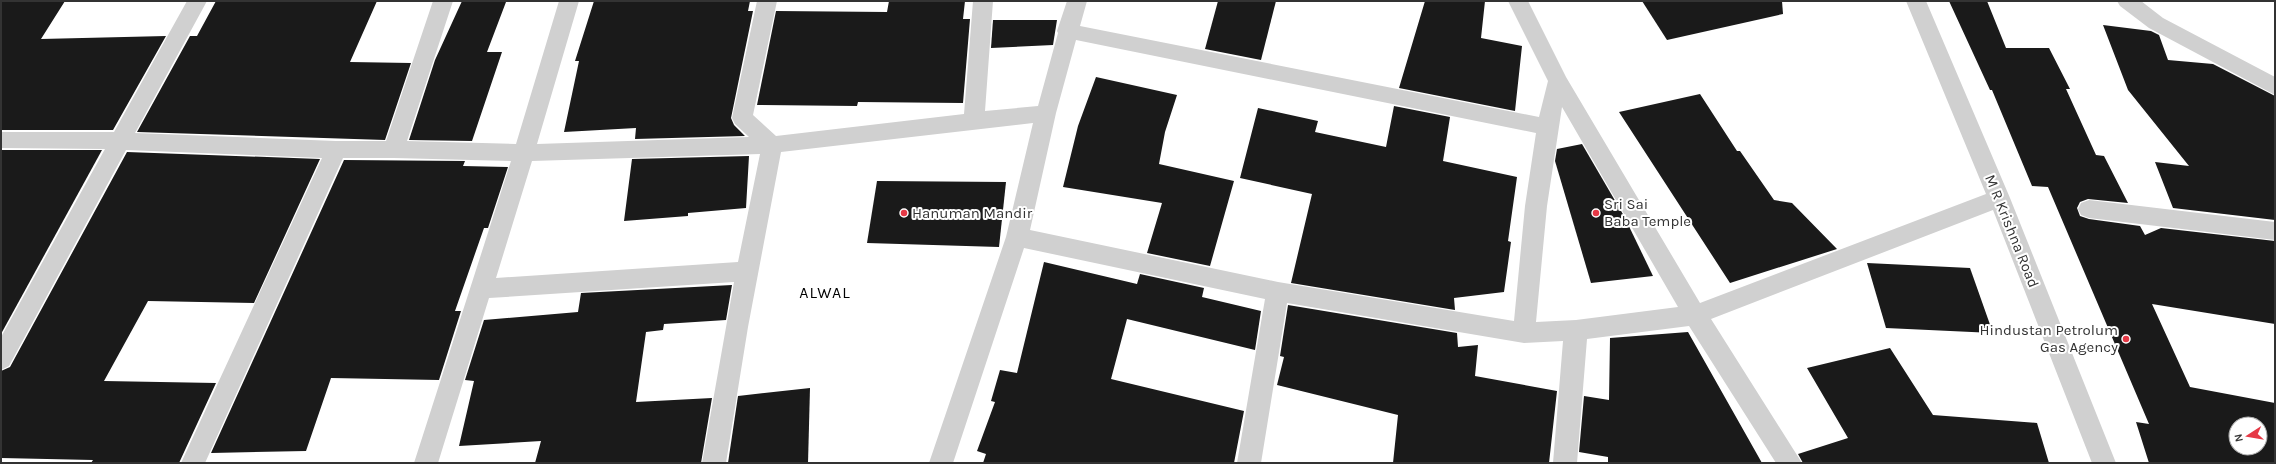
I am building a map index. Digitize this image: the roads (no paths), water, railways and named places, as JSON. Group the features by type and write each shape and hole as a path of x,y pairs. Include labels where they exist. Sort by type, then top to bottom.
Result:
{"street":[{"path":"1,360 197,1"},
{"path":"394,148 443,1"},
{"path":"426,463 524,153 569,1"},
{"path":"767,1 742,118 772,145"},
{"path":"974,121 983,1"},
{"path":"941,463 1017,237 1046,113 1067,31 1077,1"},
{"path":"1518,1 1558,81 1695,315 1790,463"},
{"name":"M R Krishna Road","path":"1916,1 1999,198 2104,463"},
{"path":"2127,1 2156,23 2275,87"},
{"path":"1067,31 1546,127"},
{"path":"1524,333 1538,179 1546,127 1558,81"},
{"path":"1,140 120,141 336,150 394,148 524,153 772,145 1046,113"},
{"path":"714,463 772,145"},
{"path":"193,463 336,150"},
{"path":"1017,237 1278,292 1524,333 1576,330 1695,315 1999,198"},
{"path":"2090,209 2275,231"},
{"path":"481,289 637,280 748,271"},
{"path":"1249,463 1278,292"},
{"path":"1565,463 1576,330"}],"place":[{"name":"Hanuman Mandir","path":"904,213"},
{"name":"Sri Sai Baba Temple","path":"1596,213"},
{"name":"Hindustan Petrolum Gas Agency","path":"2126,339"}],"district":[{"name":"ALWAL","path":"825,292"}]}
